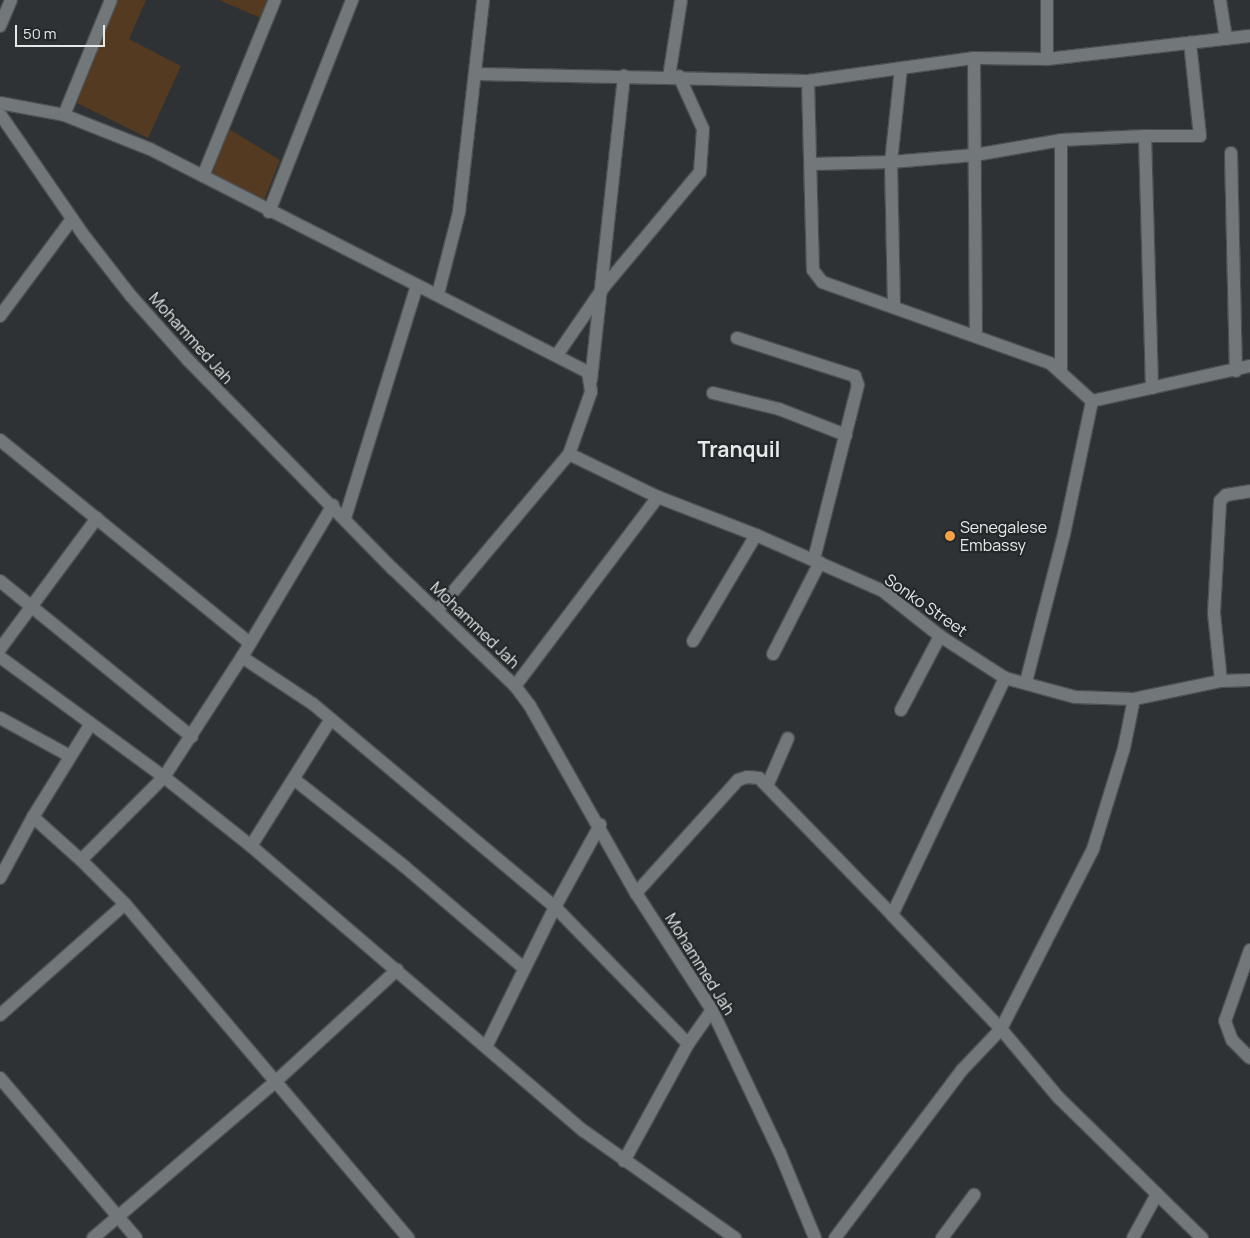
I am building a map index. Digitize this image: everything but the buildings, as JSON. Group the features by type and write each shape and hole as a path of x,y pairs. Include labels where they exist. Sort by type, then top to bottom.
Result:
{"street":[{"path":"0,26 11,0"},
{"path":"64,115 111,0"},
{"path":"203,176 275,0"},
{"path":"269,212 352,0"},
{"path":"438,294 459,212 483,0"},
{"path":"558,355 601,290 700,172 703,129 674,77 681,0"},
{"path":"1047,0 1047,59"},
{"path":"1220,0 1226,39"},
{"path":"476,74 808,81 974,58 1047,59 1250,36"},
{"path":"812,164 891,162 976,155 1061,140 1145,136 1196,136 1202,133 1190,43"},
{"path":"974,58 976,336"},
{"path":"894,306 891,162 901,69"},
{"path":"436,611 569,454 591,392 624,76"},
{"path":"808,81 812,164 813,270 816,277 822,282 1050,363 1061,370 1092,401"},
{"path":"0,103 64,115 150,149 269,212 558,355 588,372 592,380"},
{"name":"Mohammed Jah","path":"0,114 72,218 131,296 188,360 334,505 436,611 515,686 600,825 636,893 712,1010 780,1153 815,1238"},
{"path":"1145,136 1152,388"},
{"path":"1061,140 1061,370"},
{"path":"1231,153 1236,370"},
{"path":"0,316 72,218"},
{"path":"345,518 417,286"},
{"path":"737,338 855,376 857,397 846,435 817,561 773,654"},
{"path":"1092,401 1250,366"},
{"path":"713,393 779,410 846,435"},
{"path":"1026,682 1064,534 1092,401"},
{"path":"0,440 250,643"},
{"name":"Sonko Street","path":"569,454 658,497 756,535 883,591 940,636 1005,678 1026,682 1075,697 1134,699 1221,681 1250,680"},
{"path":"1221,681 1214,614 1220,501 1226,495 1250,491"},
{"path":"515,686 658,497"},
{"path":"81,860 164,776 192,737 334,505"},
{"path":"0,649 97,518"},
{"path":"693,641 756,535"},
{"path":"0,581 192,737"},
{"path":"902,710 940,636"},
{"path":"0,658 90,725 164,776 251,846 486,1047 624,1161 735,1238"},
{"path":"242,658 332,719 555,907 688,1044"},
{"path":"892,915 1005,678"},
{"path":"834,1238 962,1070 1001,1029 1093,848 1124,748 1134,699"},
{"path":"0,718 70,756"},
{"path":"251,846 295,780 332,719"},
{"path":"0,878 33,817 90,725"},
{"path":"767,786 788,738"},
{"path":"636,893 738,780 759,778 1001,1029 1058,1097 1202,1238"},
{"path":"295,780 405,867 525,970"},
{"path":"33,817 81,860 125,904 408,1238"},
{"path":"486,1047 555,907 600,825"},
{"path":"0,1015 125,904"},
{"path":"1250,950 1225,1021 1232,1040 1250,1058"},
{"path":"93,1238 275,1082 397,970"},
{"path":"624,1161 688,1044 712,1010"},
{"path":"0,1078 136,1238"},
{"path":"1133,1238 1157,1194"},
{"path":"942,1238 974,1195"}],"shaded area":[{"path":"117,0 146,0 129,39 181,66 148,138 77,103"},
{"path":"219,0 271,0 263,19"},
{"path":"229,129 280,160 262,205 212,173"}],"place":[{"name":"Senegalese Embassy","path":"950,536"}],"district":[{"name":"Tranquil","path":"739,449"}]}
